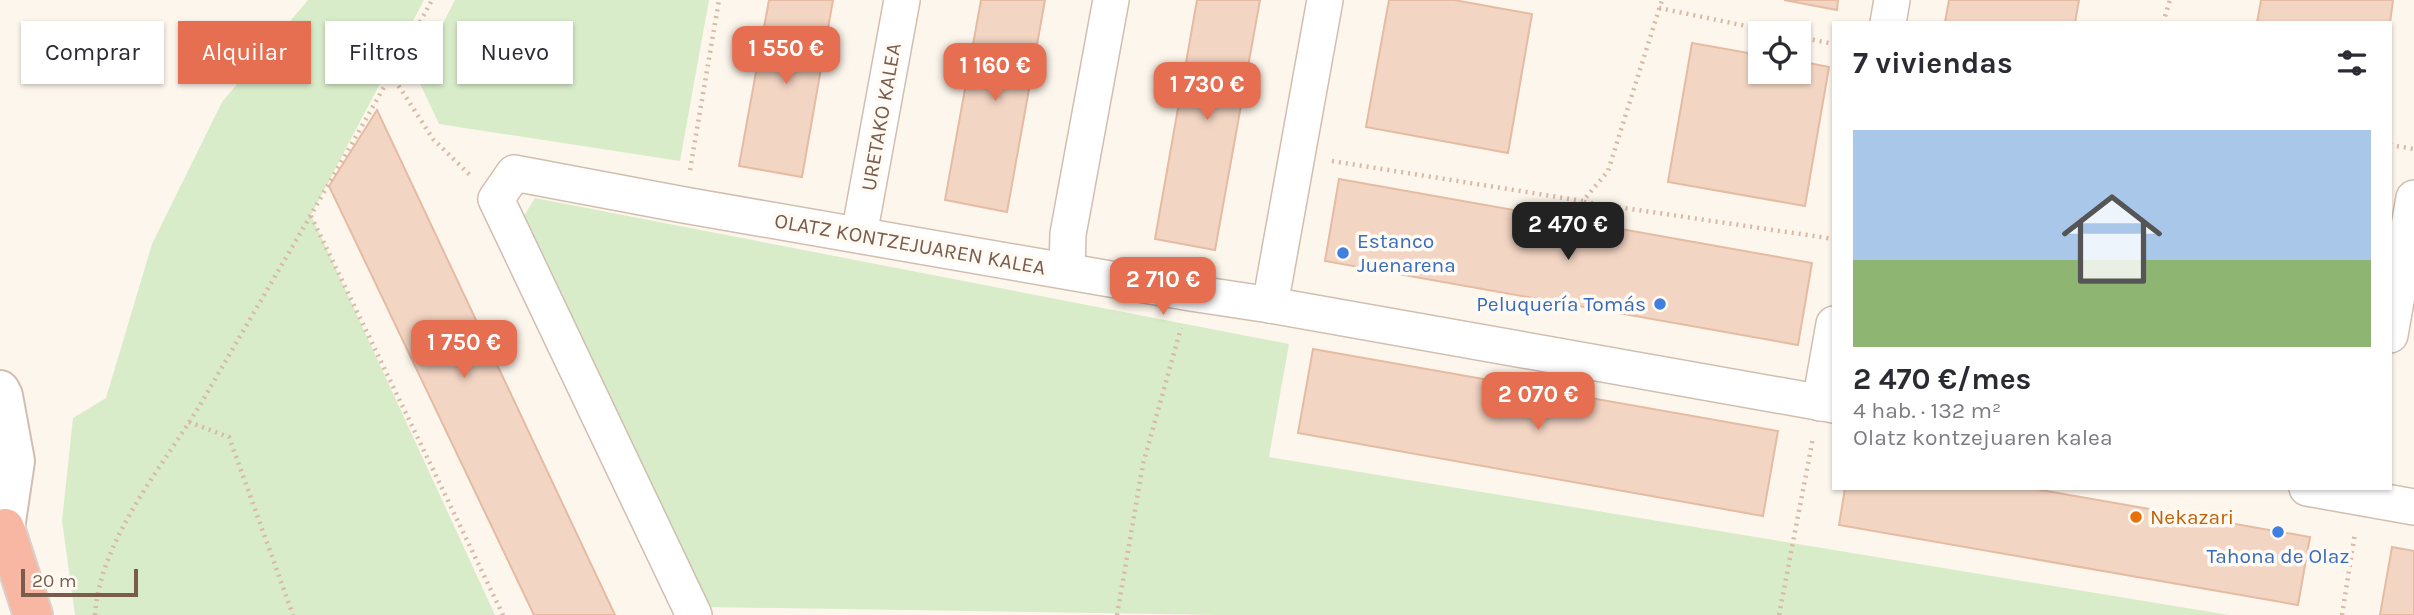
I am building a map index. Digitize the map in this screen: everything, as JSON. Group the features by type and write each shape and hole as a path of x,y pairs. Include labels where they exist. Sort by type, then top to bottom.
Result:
{"highway":[{"path":"3,533 33,615"}],"street":[{"name":"URETAKO KALEA","path":"859,235 902,0"},
{"path":"1067,271 1068,234 1111,0"},
{"path":"1269,305 1325,0"},
{"path":"1888,21 1892,0"},
{"name":"OLATZ KONTZEJUAREN KALEA","path":"496,199 514,173 1827,404"},
{"path":"2392,324 2414,198"},
{"path":"496,199 694,615"},
{"path":"1827,404 1832,347"},
{"path":"0,390 4,396 15,461 3,533"},
{"path":"2329,490 2362,493 2414,507"}],"path":[{"path":"420,21 432,0"},
{"path":"684,205 719,0"},
{"path":"1583,201 1608,171 1662,0"},
{"path":"2164,21 2170,0"},
{"path":"1659,8 1748,26"},
{"path":"1811,39 1832,44"},
{"path":"95,615 98,589 108,559 149,482 189,422 385,84"},
{"path":"397,84 433,139 496,199"},
{"path":"2392,145 2414,149"},
{"path":"1297,155 1832,239"},
{"path":"311,215 502,615"},
{"path":"1117,615 1143,464 1191,293"},
{"path":"1779,615 1827,404"},
{"path":"189,422 229,437 293,615"},
{"path":"2342,615 2362,493"}],"green space":[{"path":"308,0 424,0 413,21 325,21 325,84 380,84 311,215 495,615 75,615 62,521 73,418 106,398 152,244 222,102 237,84 311,84 311,21 290,21"},
{"path":"455,0 709,0 680,161 439,124 420,84 443,84 443,23"},
{"path":"535,198 1289,344 1269,457 2229,615 1222,615 706,607 519,224"}],"building":[{"path":"769,0 833,0 802,177 739,166"},
{"path":"981,0 1045,0 1007,212 945,200"},
{"path":"1197,0 1260,0 1215,250 1155,239"},
{"path":"1389,0 1454,0 1532,14 1508,153 1366,127"},
{"path":"1784,0 1838,0 1837,10"},
{"path":"1949,0 2079,0 2075,21 1945,21"},
{"path":"2261,0 2393,0 2390,21 2257,21"},
{"path":"1692,43 1748,53 1748,84 1811,84 1811,63 1829,67 1805,206 1668,182"},
{"path":"377,110 615,615 534,615 329,186"},
{"path":"1339,179 1812,263 1798,345 1325,261"},
{"path":"1313,349 1778,431 1763,516 1298,433"},
{"path":"1845,490 2040,490 2310,537 2298,605 1839,525"},
{"path":"2392,547 2414,551 2414,615 2380,615"}],"place":[{"name":"Estanco Juenarena","path":"1343,253"},
{"name":"Peluquería Tomás","path":"1660,304"},
{"name":"Nekazari","path":"2136,517"},
{"name":"Tahona de Olaz","path":"2278,532"}]}
